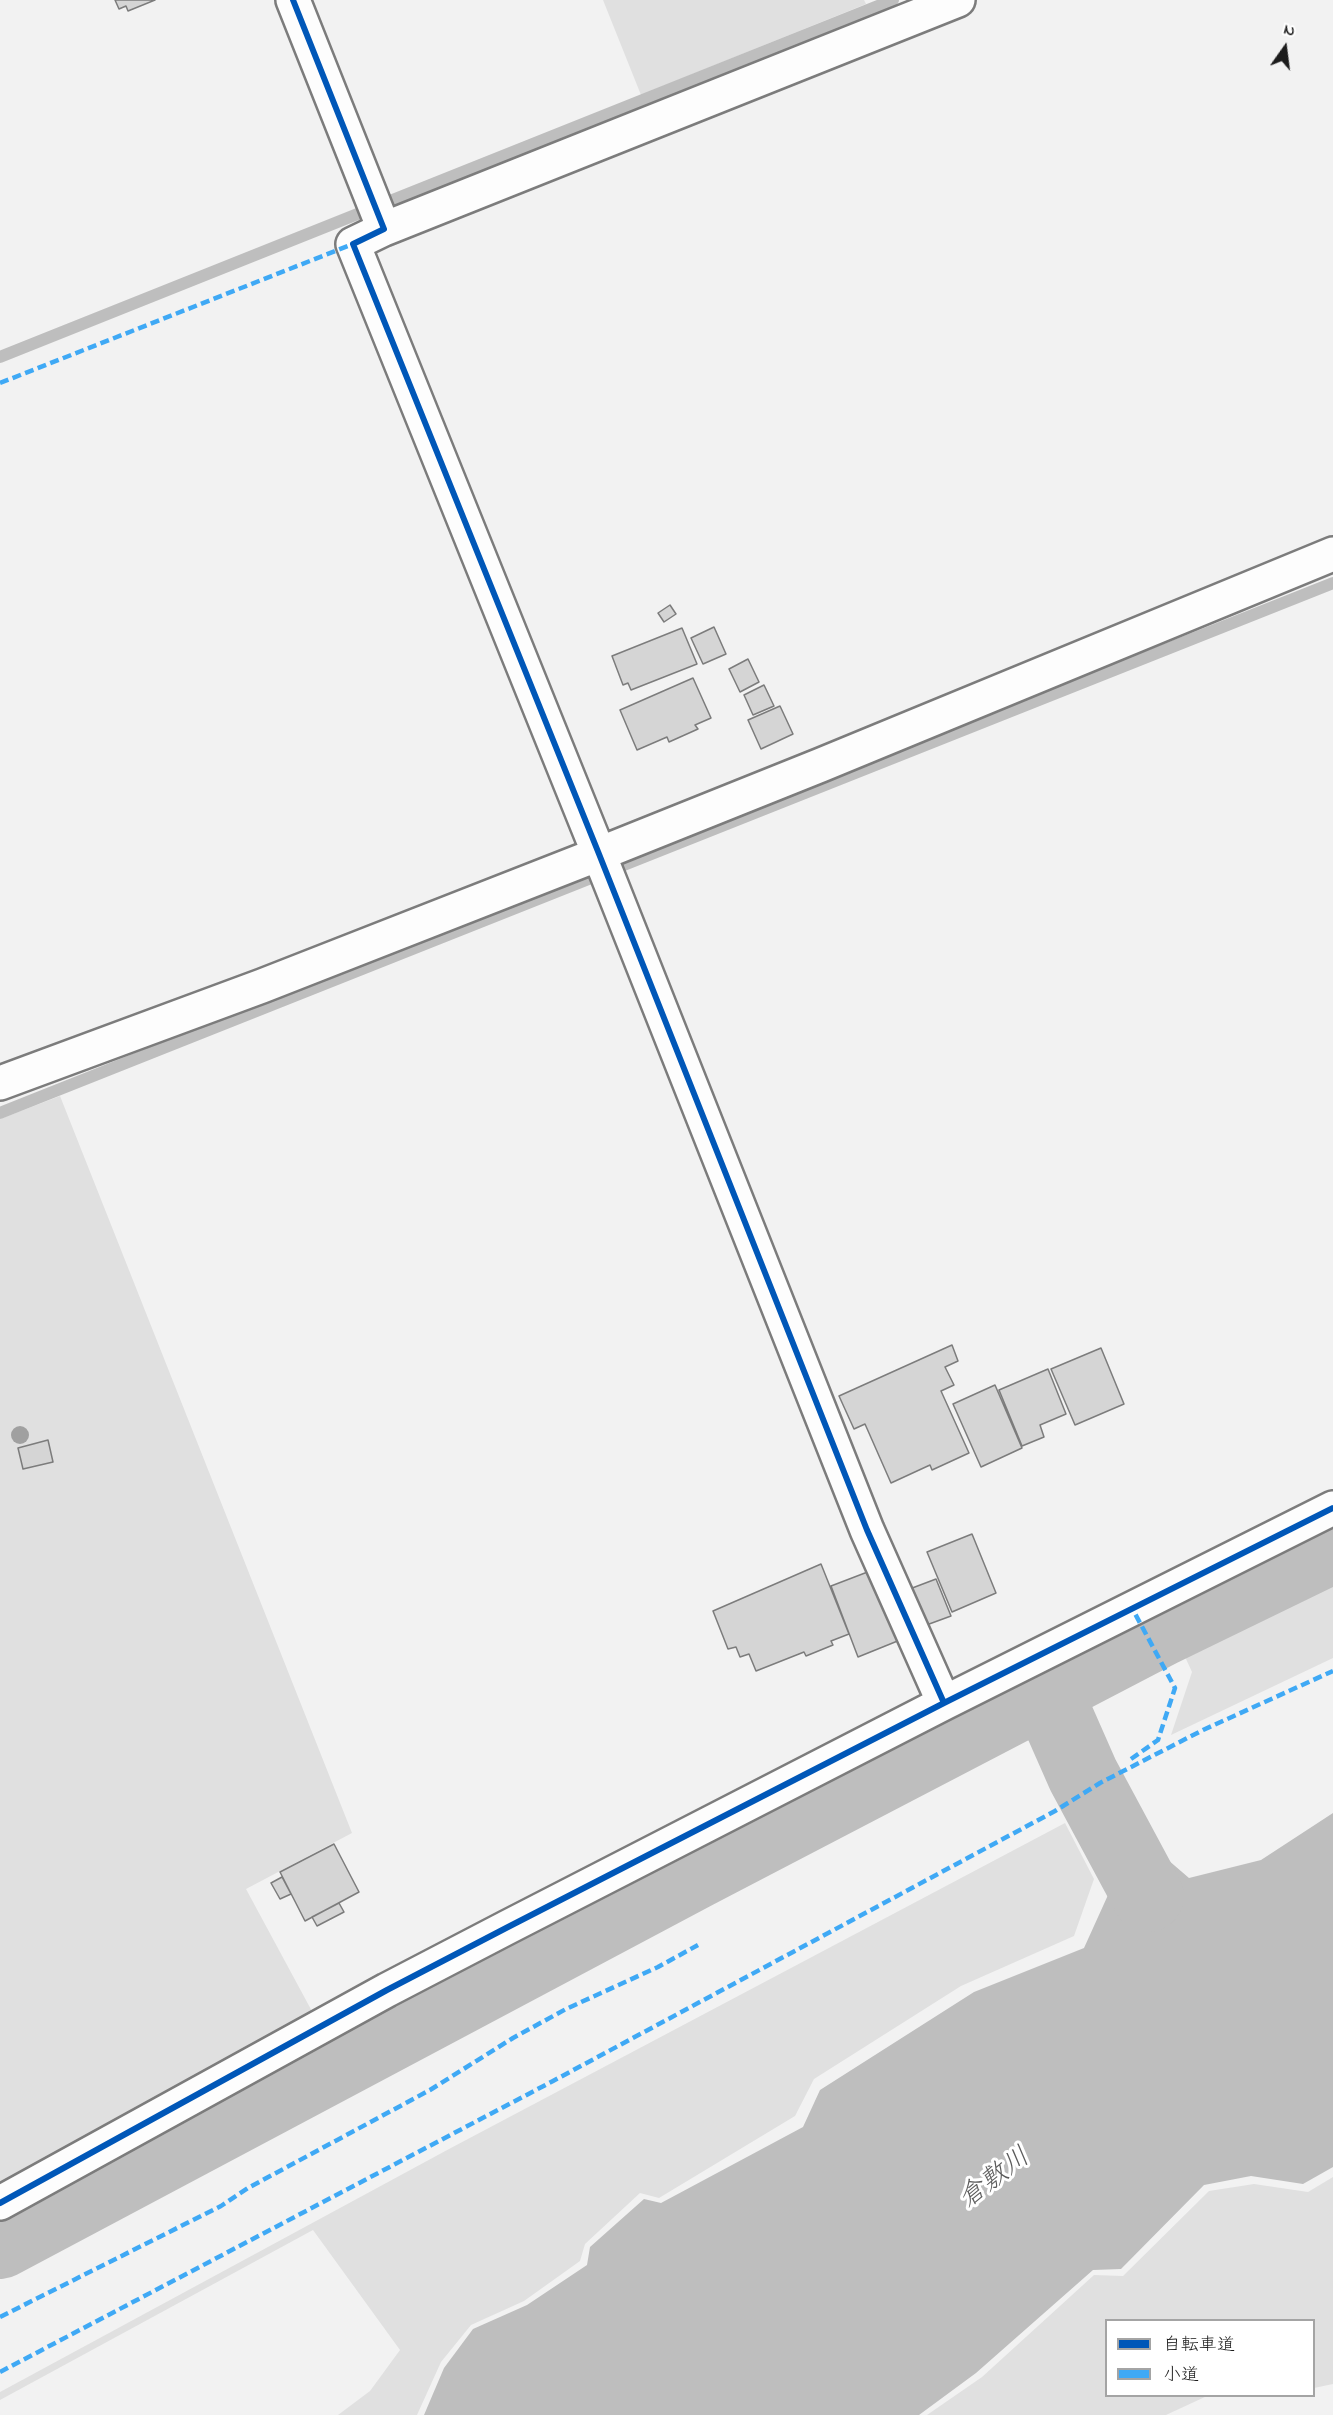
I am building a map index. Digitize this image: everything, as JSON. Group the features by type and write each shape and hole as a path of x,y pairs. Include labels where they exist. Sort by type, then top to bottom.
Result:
{"street":[{"path":"293,0 378,214"},
{"path":"944,1703 867,1530 604,866 353,244 378,214 958,0"},
{"path":"0,1083 262,986 604,866 821,765 1333,554"},
{"path":"0,2203 387,1990 944,1703 1333,1508"}],"shaded area":[{"path":"603,0 864,0 866,4 641,95"},
{"path":"60,1096 352,1833 246,1889 314,2015 0,2185 0,1119"},
{"path":"1333,1571 1333,1658 1171,1735 1192,1672 1181,1648"},
{"path":"1065,1823 1094,1879 1074,1936 961,1986 814,2079 795,2116 659,2198 640,2193 585,2244 580,2261 524,2301 471,2325 441,2362 417,2415 338,2415 370,2391 400,2350 313,2230 0,2400 0,2392 449,2149"},
{"path":"1333,2177 1333,2384 1315,2388 1315,2319 1105,2319 1105,2397 1205,2397 1166,2415 927,2415 982,2377 1094,2275 1123,2276 1209,2191 1254,2184 1308,2192"}],"water":[{"name":"倉敷川","path":"1107,1805 1122,1813 1146,1841 1189,1878 1261,1860 1333,1813 1333,2167 1303,2184 1251,2176 1204,2185 1121,2269 1093,2270 976,2373 919,2415 424,2415 444,2368 473,2329 527,2305 587,2265 590,2247 644,2199 661,2203 803,2127 820,2090 974,1992 1084,1948 1113,1884 1090,1830 1097,1811"}],"building":[{"path":"115,0 155,0 128,11 126,6 119,9"},
{"path":"670,605 676,614 664,622 658,613"},
{"path":"714,627 726,654 703,664 691,638"},
{"path":"682,628 697,664 631,690 628,683 623,685 612,656"},
{"path":"748,659 759,682 740,692 729,669"},
{"path":"693,678 711,718 695,725 698,729 669,742 667,737 637,750 620,710"},
{"path":"764,685 774,706 753,715 744,695"},
{"path":"780,706 793,734 761,749 748,720"},
{"path":"952,1345 958,1361 945,1367 954,1385 941,1391 969,1453 932,1470 930,1465 891,1483 865,1424 854,1429 839,1396"},
{"path":"1101,1348 1124,1404 1075,1425 1051,1369"},
{"path":"1048,1369 1066,1414 1040,1425 1044,1437 1022,1446 999,1390"},
{"path":"995,1385 1022,1448 981,1467 953,1404"},
{"path":"48,1440 53,1462 23,1469 18,1448"},
{"path":"972,1534 996,1593 952,1612 927,1552"},
{"path":"821,1564 849,1634 831,1641 833,1645 806,1656 804,1652 756,1671 749,1654 740,1657 736,1647 728,1649 713,1611"},
{"path":"878,1568 905,1638 858,1657 831,1586"},
{"path":"936,1579 951,1616 921,1627 907,1590"},
{"path":"334,1844 359,1892 305,1921 280,1872"},
{"path":"282,1877 291,1894 280,1899 271,1883"},
{"path":"339,1903 344,1912 317,1926 312,1917"}],"waterway":[{"path":"0,357 893,0"},
{"path":"0,1113 1333,583"},
{"path":"0,2243 696,1873 1162,1630 1333,1547"},
{"path":"1046,1691 1083,1775 1148,1896"}],"marked path":[{"path":"0,383 353,244"},
{"path":"1131,1759 1158,1740 1175,1688 1132,1608"},
{"path":"0,2372 553,2081 1055,1811 1100,1783 1203,1730 1333,1671"},
{"path":"0,2317 221,2206 248,2188 430,2090 513,2038 566,2009 658,1967 698,1945"}],"cycle path":[{"path":"293,0 384,229 353,244 599,854 867,1530 944,1703"},
{"path":"0,2203 387,1990 944,1703 1333,1508"}]}
